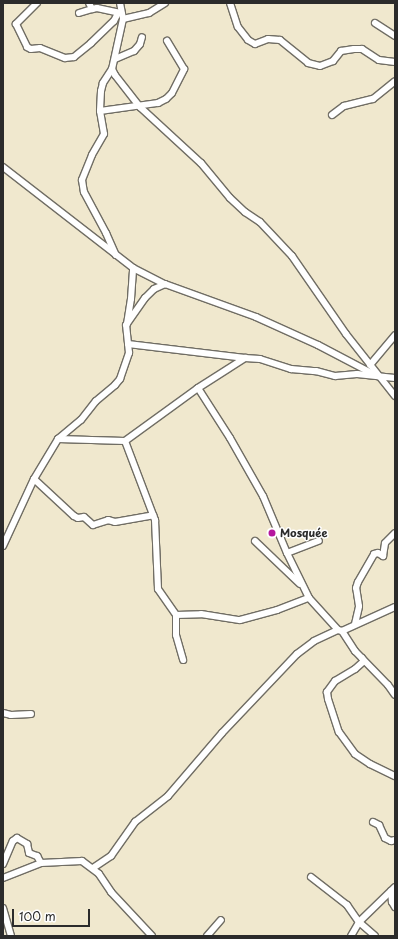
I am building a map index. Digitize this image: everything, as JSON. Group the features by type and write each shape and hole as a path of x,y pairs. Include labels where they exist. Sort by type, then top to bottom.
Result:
{"street":[{"path":"37,3 16,24 27,47 31,49 40,48 65,58 74,57 121,15"},
{"path":"116,256 83,188 82,180 104,134 100,111 103,84 112,69 115,59 121,15 120,3"},
{"path":"79,13 91,6 121,15 149,13 165,3"},
{"path":"230,3 238,27 248,40 255,44 268,39 280,40 308,63 320,66 333,61 341,51 354,49 362,49 379,60 395,62"},
{"path":"375,24 395,36"},
{"path":"115,59 134,51 140,44 142,37"},
{"path":"100,111 140,107 166,99 172,93 184,69 167,41"},
{"path":"112,69 140,107 201,163 230,198 245,212 260,222 288,251 370,365 395,396"},
{"path":"332,115 344,106 373,99 395,81"},
{"path":"3,166 133,268 165,284 256,317 318,345 379,376"},
{"path":"3,546 34,479 58,438 81,420 96,401 120,379 129,353 126,325 131,299 133,268"},
{"path":"126,325 145,298 154,289 165,284"},
{"path":"370,365 395,335"},
{"path":"128,344 260,359 291,369 316,371 335,376 357,374 395,378"},
{"path":"58,438 125,442 198,388 245,358"},
{"path":"198,388 230,438 263,496 287,553 309,598 340,631 364,661 355,669 335,681 328,690 327,695 339,732 355,754 370,764 395,776"},
{"path":"125,442 153,515 156,527 156,574 158,589 176,615 176,635 183,660"},
{"path":"34,479 74,516 78,518 84,517 93,525 108,520 115,522 153,515"},
{"path":"355,624 359,606 356,588 358,582 374,554 378,552 383,556 385,542 395,532"},
{"path":"287,553 319,541"},
{"path":"255,542 302,586"},
{"path":"176,615 201,614 240,620 277,610 309,598"},
{"path":"93,868 111,856 135,822 168,796 222,733 297,654 314,641 395,607"},
{"path":"356,651 388,685 395,695"},
{"path":"3,713 11,715 31,714"},
{"path":"373,822 379,825 384,838 391,841 395,840"},
{"path":"3,864 13,841 17,838 27,844 29,853 37,856 41,862"},
{"path":"3,867 4,877 41,862 82,861 93,868 111,892 152,936"},
{"path":"311,877 347,905 359,922 375,936"},
{"path":"351,936 359,922 393,889"},
{"path":"393,889 392,902 395,907"},
{"path":"3,908 11,936"},
{"path":"207,936 221,920"}],"place":[{"name":"Mosquée","path":"272,533"}]}
